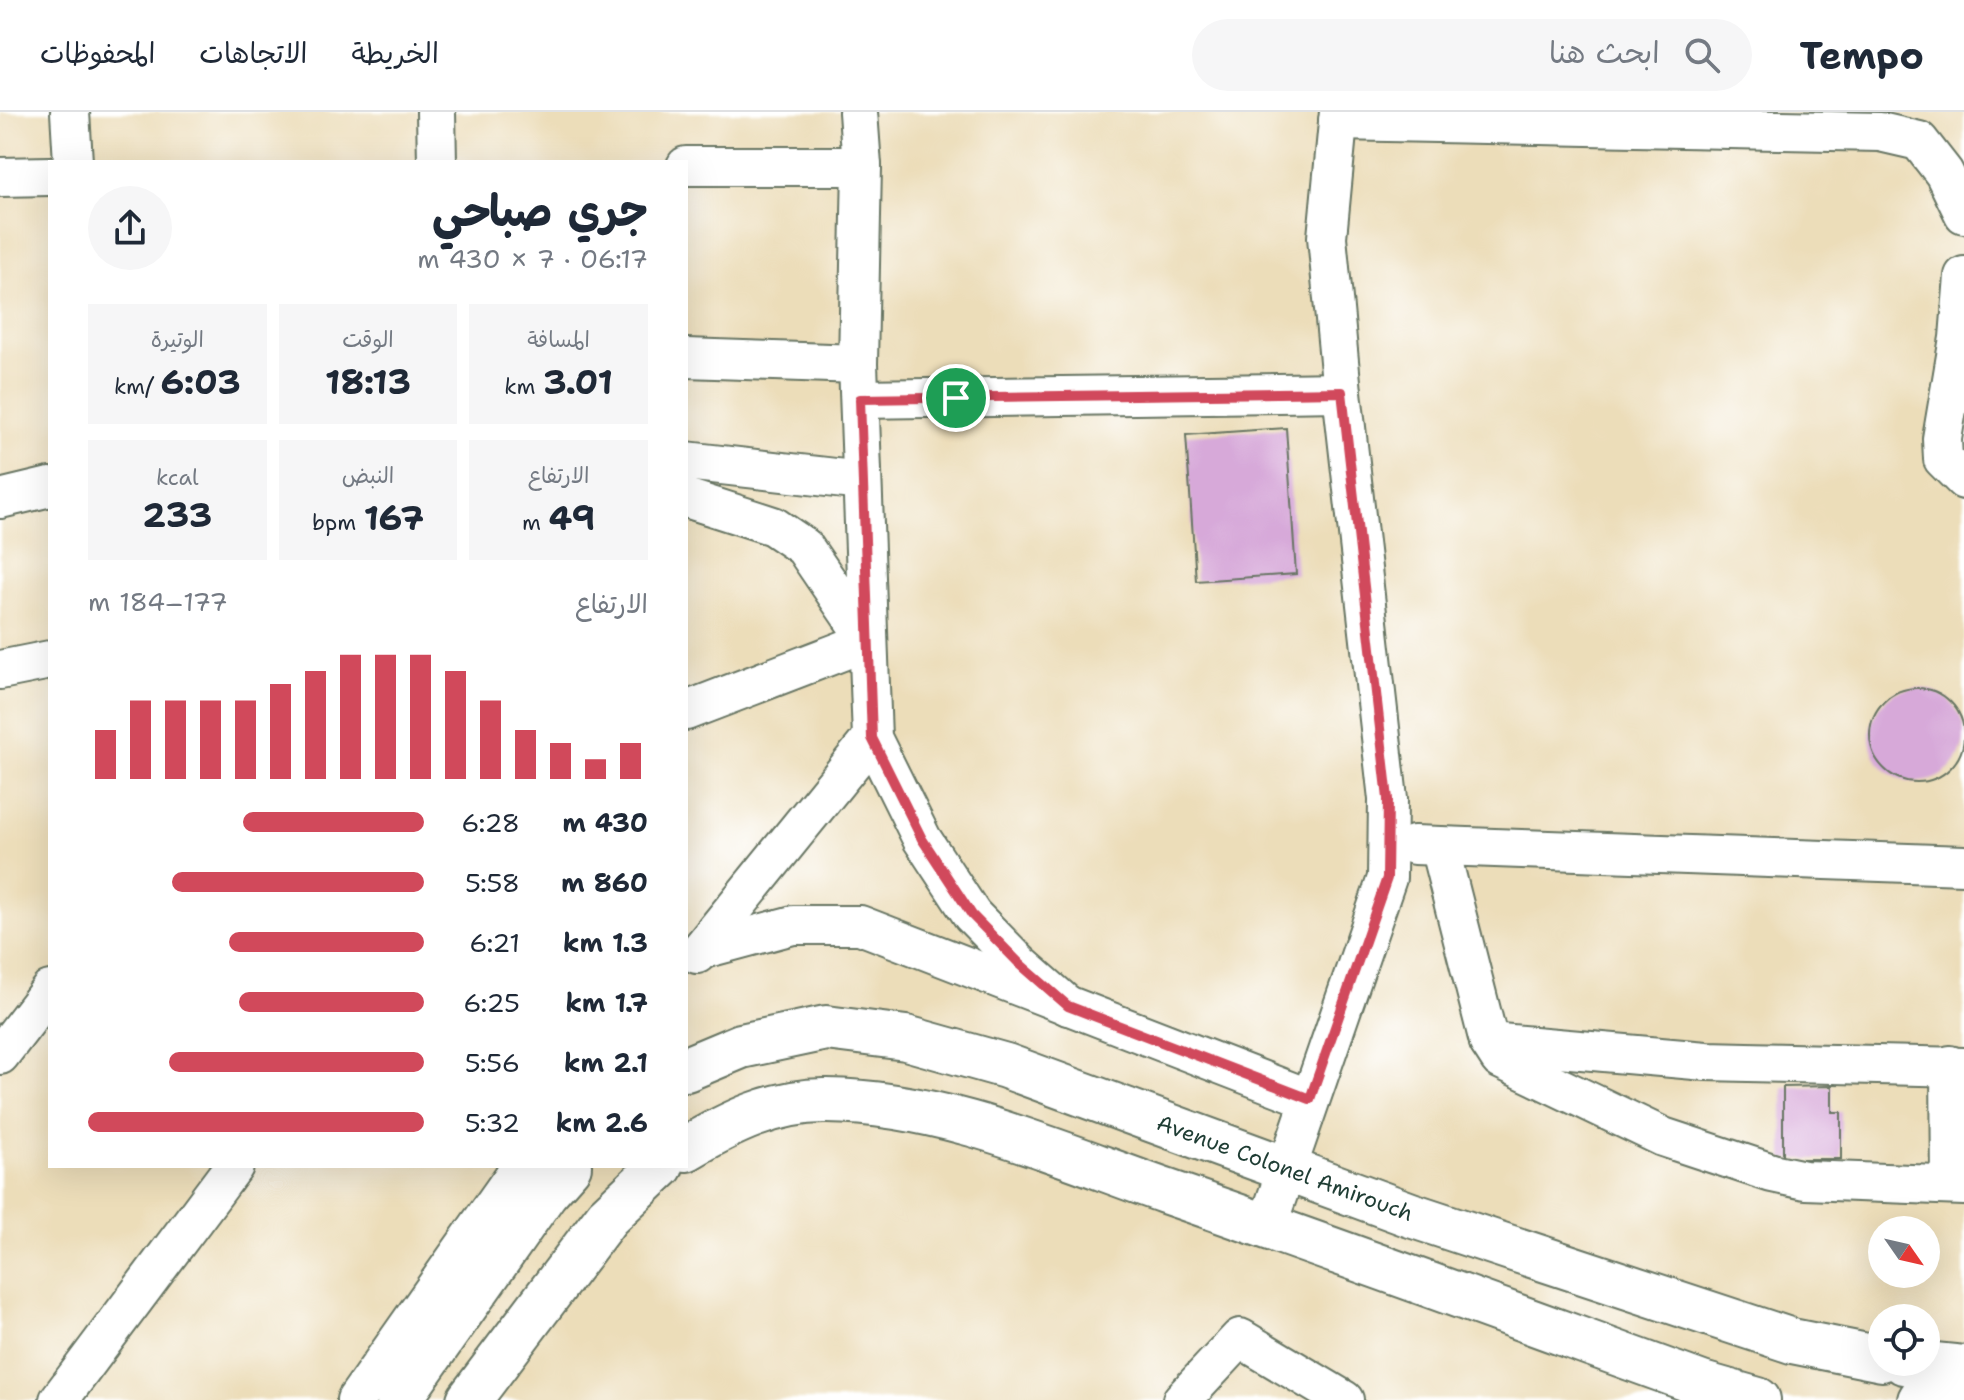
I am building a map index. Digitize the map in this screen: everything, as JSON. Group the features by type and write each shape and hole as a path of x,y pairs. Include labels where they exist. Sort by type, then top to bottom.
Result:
{"main road":[{"name":"Avenue Colonel Amirouch","path":"688,1068 741,1046 826,1028 906,1038 1006,1066 1411,1215 1792,1341 1868,1356"},
{"path":"688,1148 714,1132 766,1109 824,1101 896,1106 990,1130 1267,1226 1702,1384 1758,1400"},
{"path":"399,1400 545,1193 567,1168"},
{"path":"469,1400 607,1217 659,1168"}],"street":[{"path":"70,112 73,160"},
{"path":"436,112 437,160"},
{"path":"858,112 862,166 859,382 872,738 922,839 972,915 1020,964 1068,1006"},
{"path":"1267,1226 1387,878 1388,799 1327,237 1339,117 1880,132 1919,141 1944,173 1964,214"},
{"path":"688,166 862,166"},
{"path":"0,177 48,176"},
{"path":"1964,276 1961,334 1942,439 1943,459 1964,480"},
{"path":"688,358 859,382 1342,392"},
{"path":"688,461 862,481"},
{"path":"0,499 48,487"},
{"path":"688,499 773,526 804,547 868,641"},
{"path":"688,710 868,641"},
{"path":"0,670 48,660"},
{"path":"693,958 872,738"},
{"path":"1387,844 1964,865"},
{"path":"1439,846 1489,1042 1500,1059 1663,1137 1772,1173 1805,1180 1957,1185 1957,1066 1706,1061 1489,1042"},
{"path":"693,958 793,925 860,925 1310,1099"},
{"path":"0,1055 48,993"},
{"path":"59,1400 233,1168"},
{"path":"356,1400 520,1168"},
{"path":"1182,1400 1240,1338 1344,1400"}],"building":[{"path":"1286,428 1296,574 1196,581 1186,435"},
{"path":"1917,688 1935,692 1950,702 1960,717 1964,735 1960,753 1950,768 1935,778 1917,782 1899,778 1884,768 1874,753 1870,735 1874,717 1884,702 1899,692"},
{"path":"1832,1086 1832,1112 1841,1112 1841,1159 1783,1159 1783,1087"}],"route":[{"path":"1342,392 1388,799 1387,878 1310,1099 1068,1006 1020,964 972,915 922,839 872,738 860,399 956,398 1342,392"}]}
